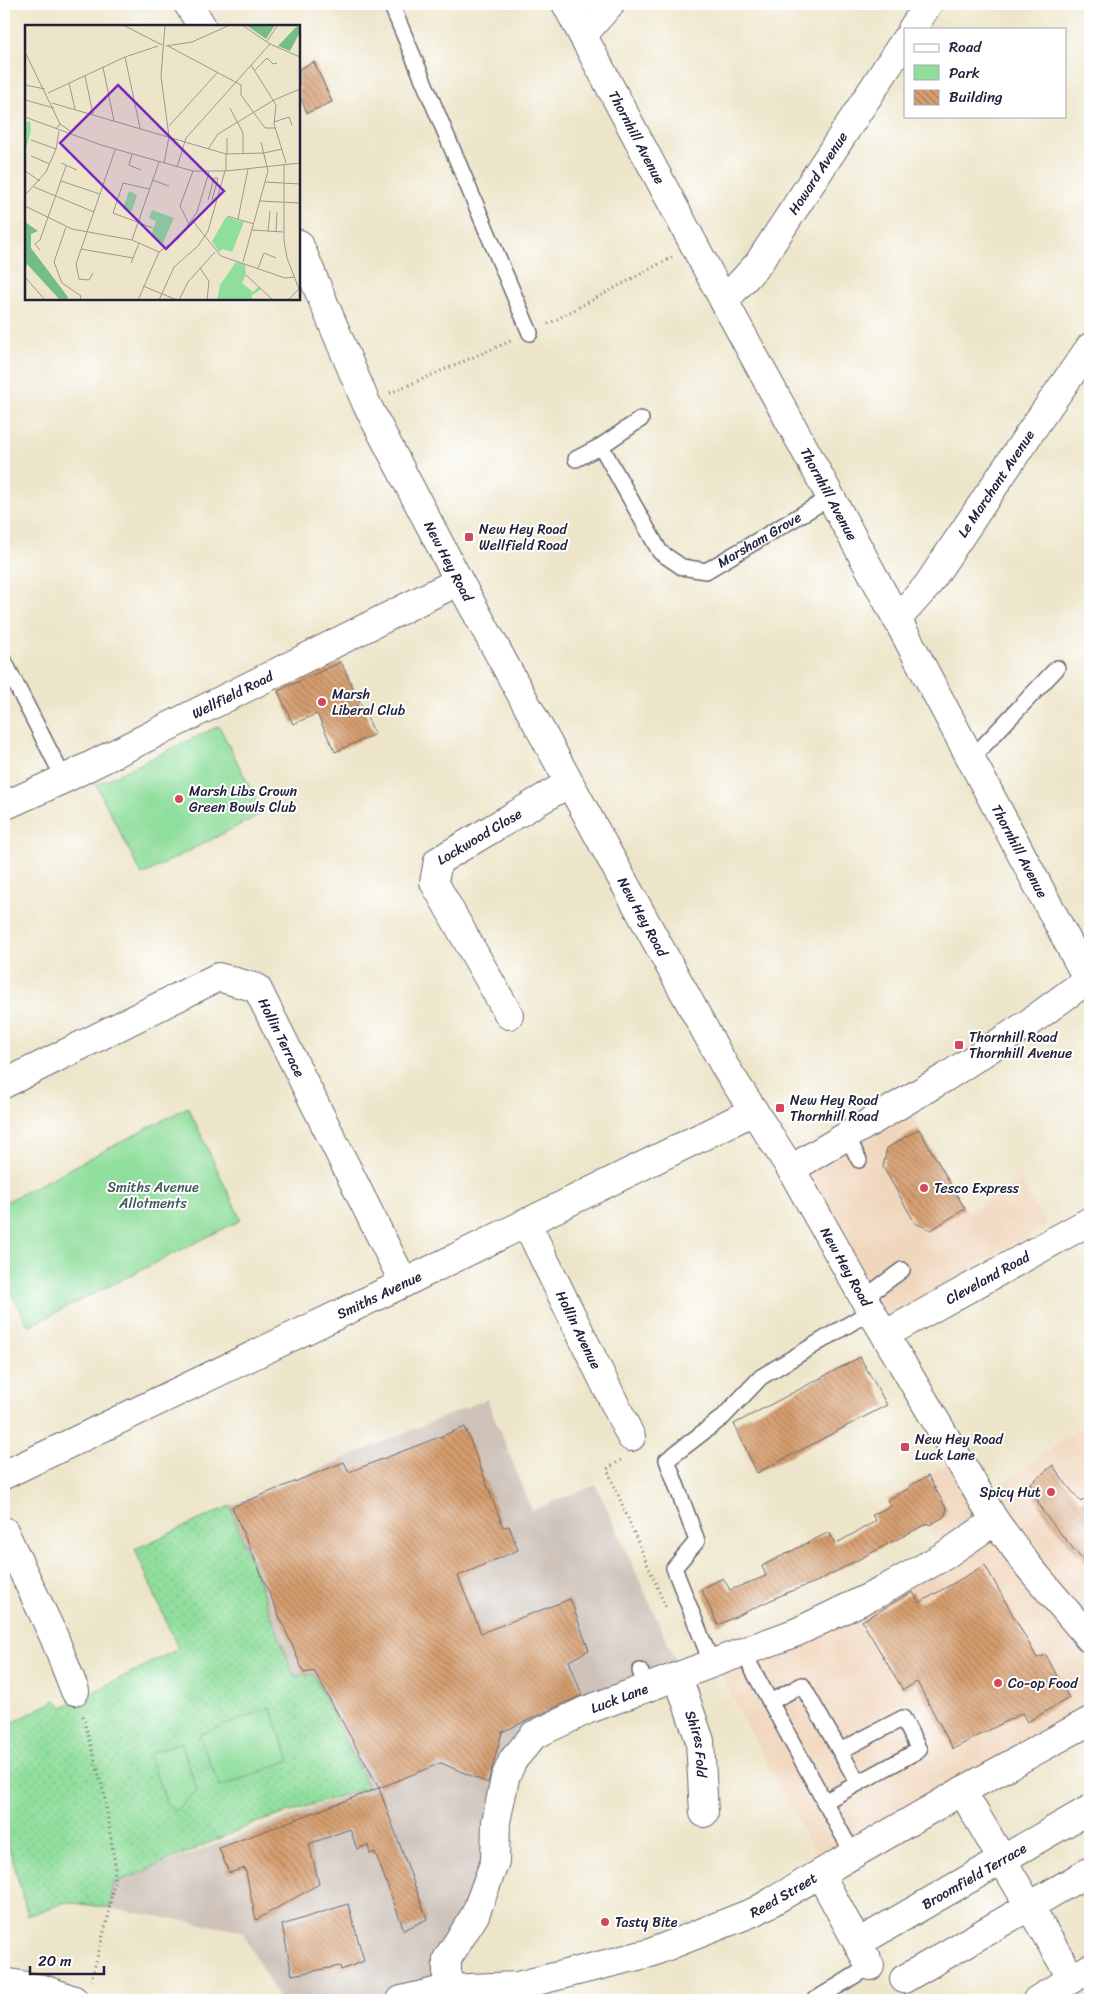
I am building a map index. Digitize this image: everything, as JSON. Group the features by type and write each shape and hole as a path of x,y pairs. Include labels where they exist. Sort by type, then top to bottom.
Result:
{"main road":[{"path":"188,4 201,25"},
{"path":"207,4 212,25"},
{"name":"Thornhill Avenue","path":"566,4 1090,981"},
{"path":"583,34 610,4"},
{"path":"913,28 928,4"},
{"name":"Howard Avenue","path":"724,301 758,264 904,42"},
{"name":"New Hey Road","path":"300,246 366,403 459,581 724,1064 791,1168 995,1521 1029,1567 1090,1639"},
{"name":"Le Marchant Avenue","path":"897,619 927,586 1090,347"},
{"name":"Wellfield Road","path":"4,806 64,779 459,581"},
{"name":"Lockwood Close","path":"509,1016 434,882 438,861 569,783"},
{"name":"Hollin Terrace","path":"4,1084 218,977 257,988 404,1283"},
{"path":"791,1168 946,1077 1090,981"},
{"name":"Smiths Avenue","path":"4,1475 404,1283 754,1111"},
{"name":"Cleveland Road","path":"886,1334 1090,1221"},
{"name":"Hollin Avenue","path":"526,1222 631,1437"},
{"name":"Luck Lane","path":"447,1989 447,1959 474,1915 495,1861 496,1822 506,1778 513,1760 534,1735 644,1680 678,1677 797,1632 880,1592 944,1556 995,1521"},
{"path":"4,1531 54,1637 75,1691"},
{"name":"Shires Fold","path":"678,1677 700,1741 704,1813"},
{"name":"Reed Street","path":"447,1989 518,1993 650,1953 756,1911 962,1791 1090,1721"},
{"path":"962,1791 1030,1907 1081,1974 1037,2000"},
{"name":"Broomfield Terrace","path":"864,1955 1002,1860 1090,1809"},
{"path":"904,1979 1090,1871"},
{"path":"820,1874 864,1955"},
{"path":"4,1982 43,1989 82,1991"},
{"path":"401,2000 447,1989"}],"lane":[{"path":"391,4 530,333"},
{"path":"576,459 601,446 641,419"},
{"name":"Marsham Grove","path":"601,446 660,552 682,567 706,571 831,497"},
{"path":"4,661 64,779"},
{"path":"971,759 1057,668"},
{"path":"846,1136 859,1160"},
{"path":"712,1664 674,1568 697,1541 667,1460 723,1417 761,1377 868,1304 902,1270"},
{"path":"743,1652 853,1854"},
{"path":"770,1702 802,1685 858,1783"},
{"path":"824,1802 919,1750 903,1718 840,1751"},
{"path":"815,2000 864,1955"}],"path":[{"path":"631,1437 638,1451 607,1468 666,1610"},
{"path":"75,1691 86,1723 104,1794 115,1865 108,1917 82,1991"}],"shaded area":[{"path":"911,1114 967,1212 1022,1182 1046,1226 888,1316 804,1174"},
{"path":"487,1399 532,1510 596,1485 677,1663 534,1735 447,1989 401,2000 279,2000 242,1931 110,1908 114,1883 368,1787 294,1676 230,1506"},
{"path":"1090,1422 1090,1721 824,1871 714,1663 944,1556 908,1486 958,1458 982,1497"}],"green space":[{"name":"Marsh Libs Crown Green Bowls Club","path":"219,726 263,813 142,875 96,785"},
{"name":"Smiths Avenue Allotments","path":"188,1107 241,1220 29,1326 4,1280 4,1203"},
{"path":"230,1506 294,1676 313,1674 368,1787 252,1824 114,1883 110,1908 66,1902 28,1916 4,1828 4,1727 56,1700 63,1707 178,1649 135,1549"},
{"path":"270,1708 290,1760 220,1787 199,1735"},
{"path":"181,1742 197,1791 175,1811 167,1804 148,1754"}],"building":[{"path":"314,62 332,102 307,113 300,96 300,69"},
{"name":"Marsh Liberal Club","path":"341,662 375,734 335,752 317,714 293,724 278,691"},
{"name":"Tesco Express","path":"919,1129 965,1209 931,1230 915,1223 883,1167 887,1148"},
{"path":"860,1357 887,1405 757,1473 734,1424"},
{"path":"465,1427 503,1527 509,1526 518,1550 458,1576 481,1633 570,1599 589,1650 569,1661 582,1695 502,1732 488,1783 441,1763 379,1788 314,1671 304,1673 232,1507 344,1462 349,1472"},
{"path":"1053,1465 1081,1502 1090,1494 1090,1569 1043,1512 1030,1484"},
{"path":"928,1476 947,1509 944,1517 929,1525 928,1523 816,1582 786,1593 718,1625 701,1589 723,1578 730,1590 766,1576 762,1566 829,1532 835,1544 876,1521 872,1515 891,1506 887,1500"},
{"path":"985,1565 1037,1658 1046,1655 1069,1698 1027,1722 1022,1713 953,1749 917,1682 903,1690 862,1621 913,1592 919,1603"},
{"path":"379,1788 427,1919 404,1930 375,1852 370,1854 368,1845 357,1849 350,1829 309,1844 319,1884 256,1920 245,1868 229,1873 219,1848"},
{"path":"348,1904 364,1961 341,1970 340,1966 292,1975 282,1925"}],"place":[{"name":"New Hey Road Wellfield Road","path":"469,537"},
{"name":"Marsh Liberal Club","path":"322,702"},
{"name":"Marsh Libs Crown Green Bowls Club","path":"179,799"},
{"name":"Thornhill Road Thornhill Avenue","path":"959,1045"},
{"name":"New Hey Road Thornhill Road","path":"780,1108"},
{"name":"Tesco Express","path":"924,1188"},
{"name":"New Hey Road Luck Lane","path":"905,1447"},
{"name":"Spicy Hut","path":"1051,1492"},
{"name":"Co-op Food","path":"998,1683"},
{"name":"Tasty Bite","path":"605,1922"}]}
